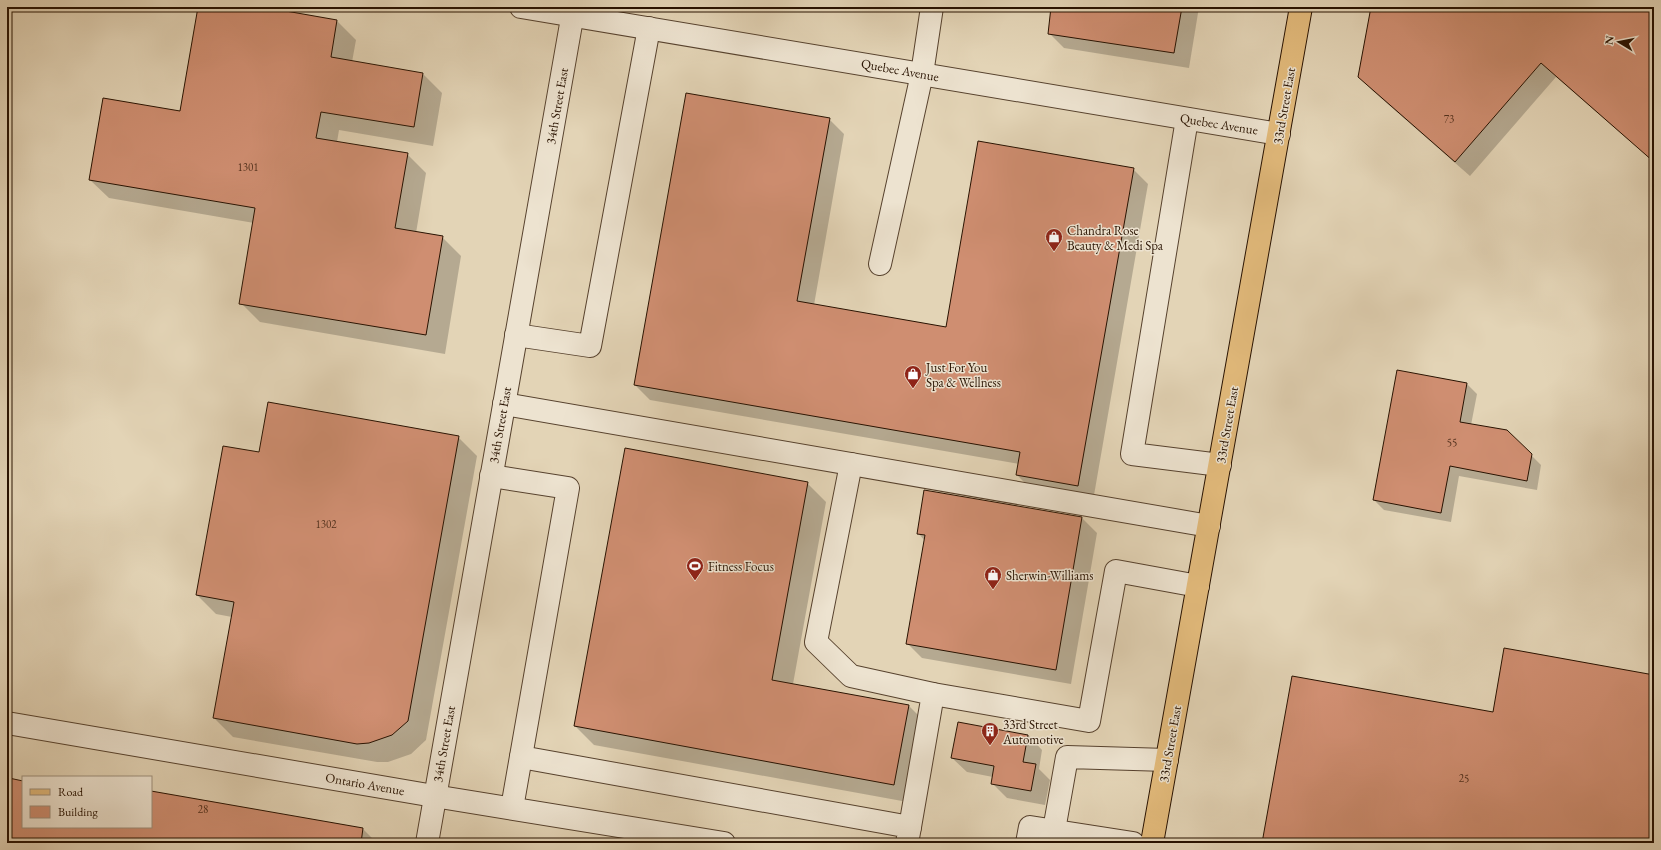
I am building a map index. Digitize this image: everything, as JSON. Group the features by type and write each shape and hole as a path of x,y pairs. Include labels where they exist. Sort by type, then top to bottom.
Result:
{"main road":[{"name":"33rd Street East","path":"1152,843 1301,7"}],"street":[{"name":"Quebec Avenue","path":"521,7 574,11 650,28 1279,134"},
{"path":"880,264 922,74 932,7"},
{"name":"34th Street East","path":"427,843 434,796 574,11"},
{"path":"516,335 590,346 650,28"},
{"path":"1187,119 1132,454 1220,465"},
{"path":"504,404 1209,526"},
{"path":"851,464 816,642 851,676 933,694 1089,721 1116,571 1198,586"},
{"path":"491,476 568,488 512,808"},
{"path":"521,757 909,835 933,694"},
{"name":"Ontario Avenue","path":"7,723 434,796 724,843"},
{"path":"1054,830 1067,757 1167,760"},
{"path":"1027,843 1030,827 1133,843"}],"building":[{"path":"198,7 263,7 337,20 331,57 423,73 414,127 321,112 316,138 408,153 395,228 443,236 426,335 239,304 255,208 89,180 103,98 180,111"},
{"path":"1051,7 1182,7 1174,53 1048,34"},
{"path":"1371,7 1654,7 1654,162 1541,63 1455,162 1358,77"},
{"path":"686,93 830,118 797,301 946,327 978,141 1134,168 1078,486 1016,475 1020,452 634,385"},
{"path":"1397,370 1467,383 1460,422 1507,430 1532,454 1527,481 1450,466 1441,513 1373,500"},
{"path":"268,402 459,436 408,721 392,735 369,743 357,744 213,718 234,602 196,595 223,446 259,452"},
{"name":"Fitness Focus","path":"625,448 808,482 772,680 909,705 894,785 574,726"},
{"name":"Sherwin-Williams","path":"924,490 1082,517 1056,670 906,644 925,535 917,534"},
{"path":"1504,648 1654,675 1654,843 1262,843 1292,676 1493,712"},
{"name":"33rd Street Automotive","path":"958,722 1028,735 1023,762 1036,764 1031,791 991,784 994,766 951,758"},
{"path":"9,778 22,781 22,828 152,828 152,791 363,828 361,843 7,843 7,787"}],"place":[{"name":"Chandra Rose Beauty & Medi Spa","path":"1054,252"},
{"name":"Just For You Spa & Wellness","path":"913,389"},
{"name":"Fitness Focus","path":"695,581"},
{"name":"Sherwin-Williams","path":"993,590"},
{"name":"33rd Street Automotive","path":"990,746"}]}
